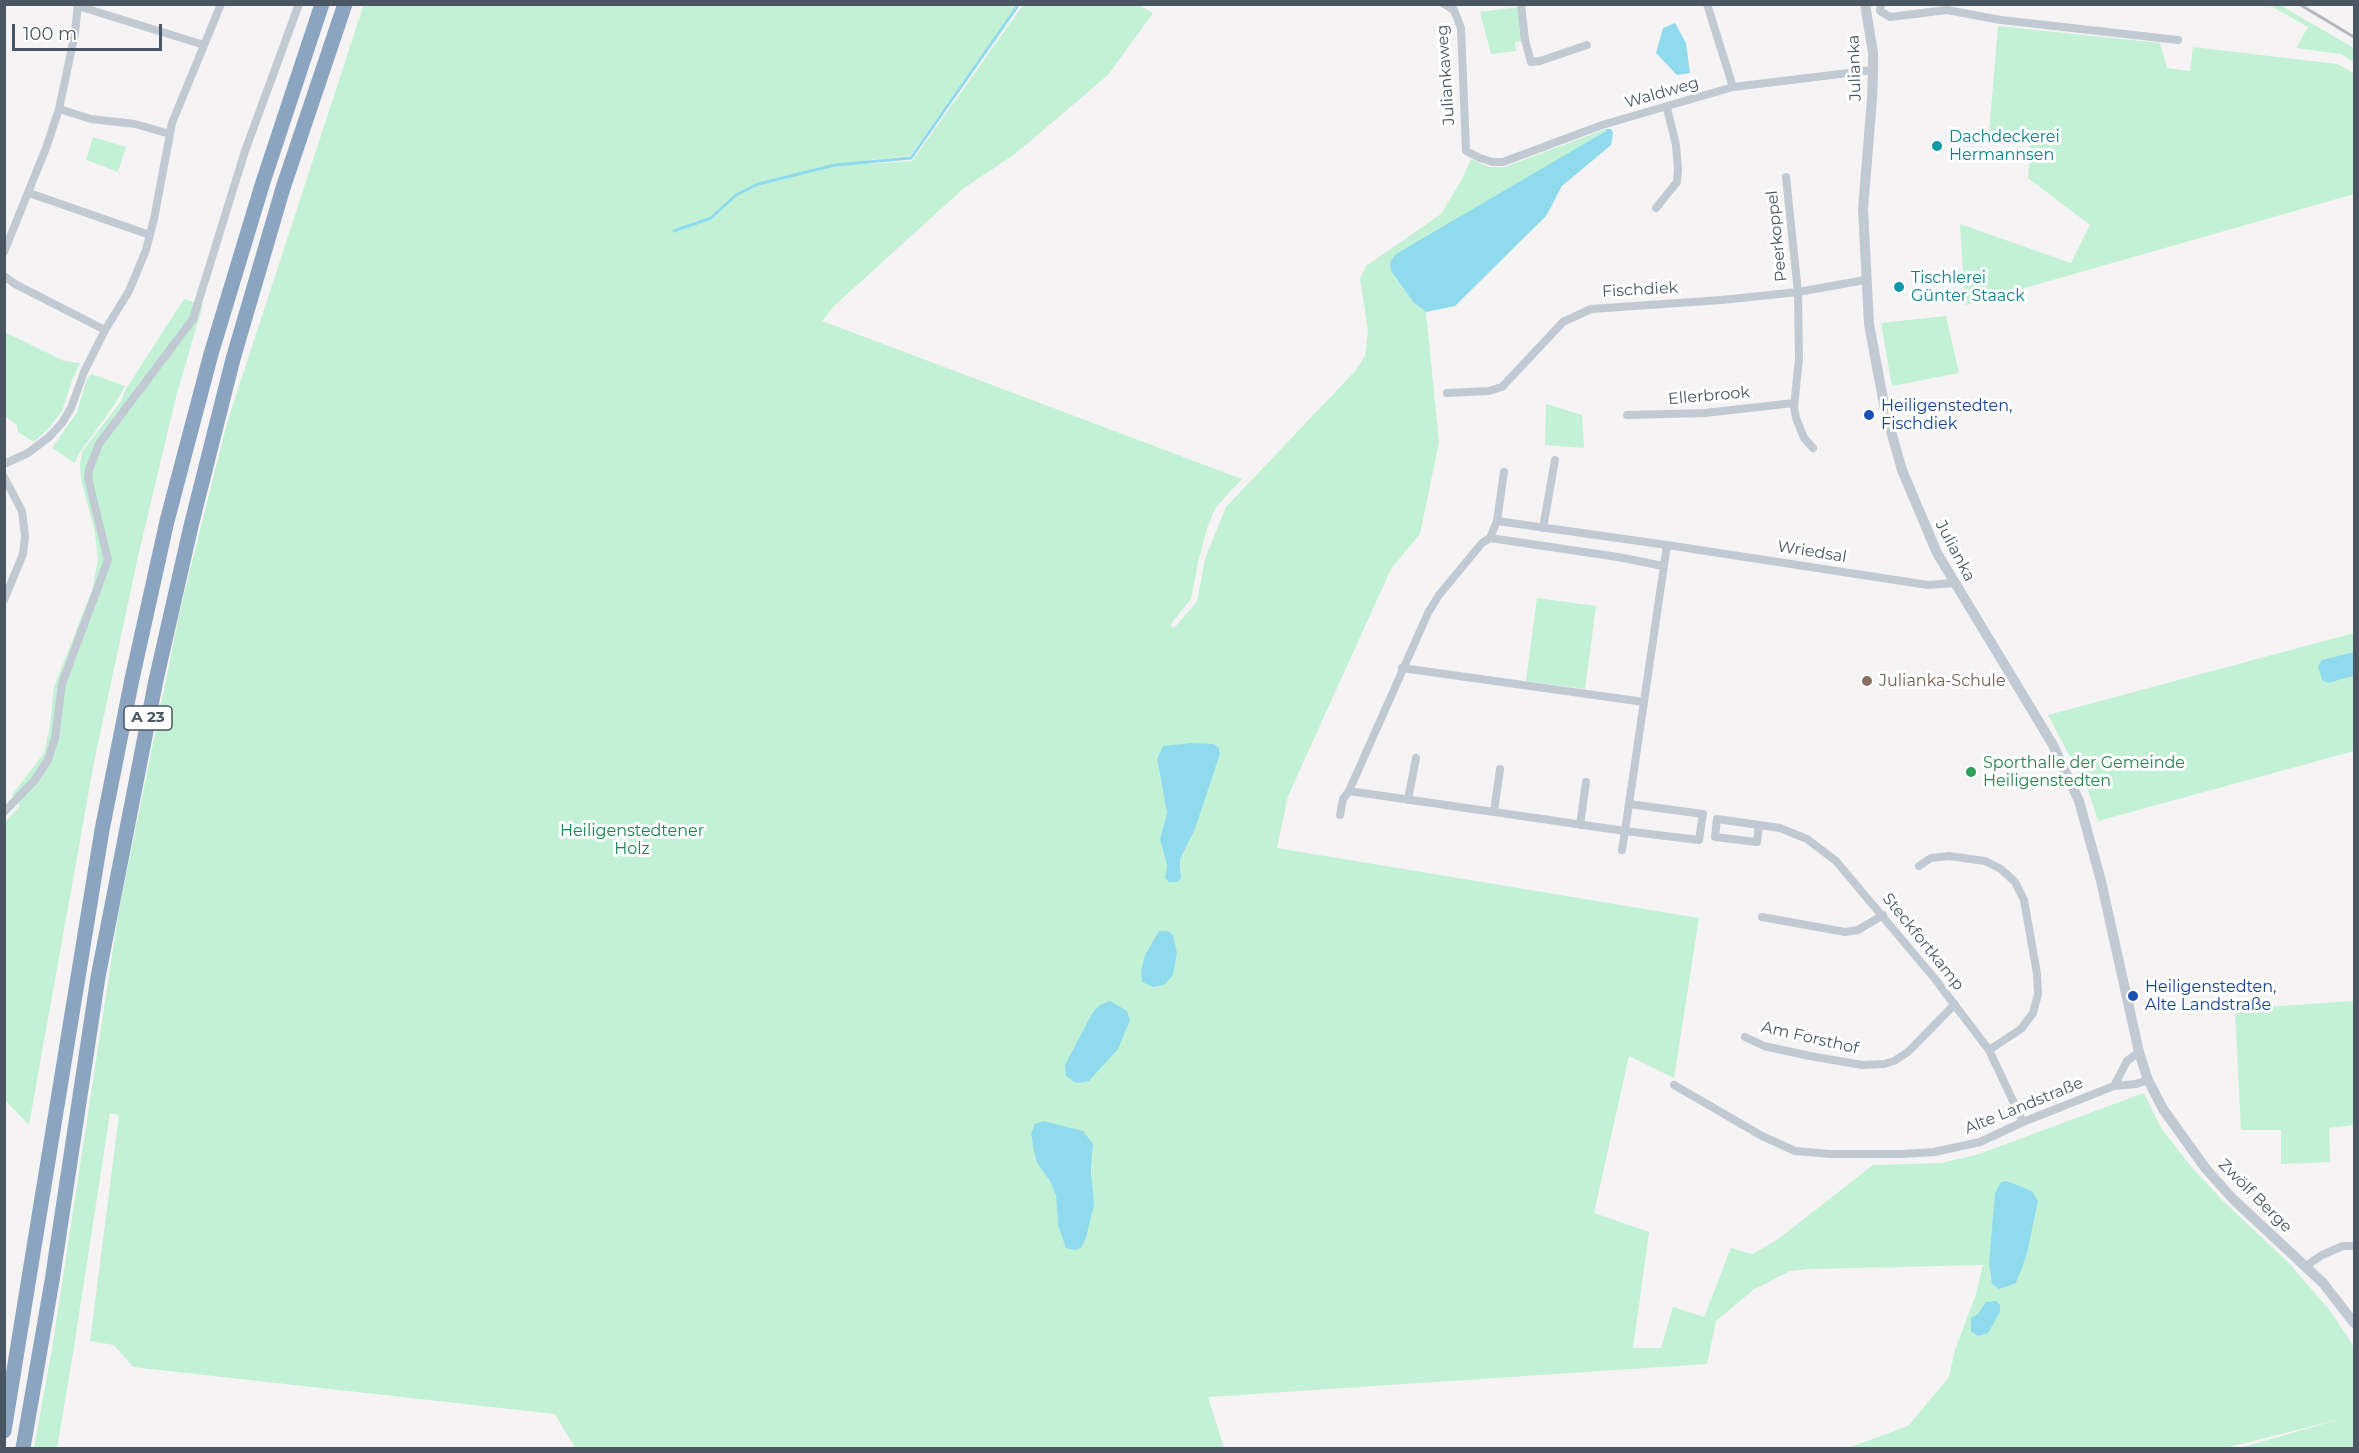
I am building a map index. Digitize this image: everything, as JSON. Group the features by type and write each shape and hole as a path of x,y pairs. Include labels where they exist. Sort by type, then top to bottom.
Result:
{"highway":[{"name":"A 23","path":"4,1431 102,830 162,544 214,342 263,182 322,4"},
{"name":"A 23","path":"23,1449 52,1281 98,977 156,680 191,526 233,359 283,188 345,4"}],"street":[{"path":"4,464 28,453 49,437 62,423 71,408 81,377 133,283 150,235 177,109 221,4"},
{"path":"4,812 42,771 51,753 62,684 108,560 90,487 89,470 99,444 193,319 245,151 299,4"},
{"name":"Juliankaweg","path":"1444,4 1454,10 1461,28 1466,151"},
{"path":"1521,4 1525,40 1531,62 1587,45"},
{"path":"1707,4 1733,87"},
{"name":"Julianka","path":"1865,4 1873,53 1872,99 1863,209 1865,280 1870,336 1884,410 1912,495 1937,553 2053,745 2079,801 2101,881 2139,1052 2148,1080"},
{"path":"1881,4 1880,11 1890,17 1947,10 2001,21 2178,40"},
{"path":"4,252 29,193 59,109 75,33 78,5 204,45"},
{"name":"Waldweg","path":"1466,151 1480,158 1503,162 1602,125 1733,87 1873,70"},
{"path":"1656,208 1677,182 1676,145 1667,108"},
{"path":"59,109 91,119 135,124 170,134"},
{"name":"Peerkoppel","path":"1786,177 1798,292"},
{"path":"29,193 150,235"},
{"path":"4,276 15,284 105,330"},
{"name":"Fischdiek","path":"1447,393 1490,391 1502,387 1563,322 1585,310 1598,307 1691,303 1798,292 1865,280"},
{"path":"1798,292 1799,358 1794,403 1797,423 1804,438 1813,448"},
{"name":"Ellerbrook","path":"1627,415 1705,413 1794,403"},
{"path":"1543,528 1555,460"},
{"path":"1340,815 1343,799 1402,668 1439,595 1482,543 1490,538 1497,521 1504,472"},
{"path":"4,477 22,511 25,536 23,554 4,600"},
{"name":"Wriedsal","path":"1497,521 1928,585 1954,583"},
{"path":"1490,538 1663,566"},
{"path":"1622,850 1667,545"},
{"path":"1402,668 1644,702"},
{"path":"1408,800 1416,758"},
{"path":"1494,812 1500,769"},
{"path":"1580,825 1586,782"},
{"path":"1348,791 1699,840 1703,814 1629,804"},
{"name":"Steckfortkamp","path":"1759,825 1756,842 1715,837 1717,819 1759,825 1787,830 1818,846 1844,869 1955,1004 1989,1050 2023,1122"},
{"path":"1919,866 1931,858 1949,856 1985,861 2001,869 2015,882 2024,900 2037,974 2038,994 2033,1013 2020,1029 1989,1050"},
{"path":"1762,916 1845,932 1858,930 1883,915"},
{"name":"Am Forsthof","path":"1745,1037 1764,1046 1810,1056 1862,1065 1884,1064 1894,1061 1915,1046 1955,1004"},
{"path":"2114,1086 2127,1060 2139,1052"},
{"name":"Alte Landstraße","path":"1674,1085 1762,1136 1795,1151 1830,1154 1934,1152 1980,1142 2023,1122 2114,1086 2136,1084 2148,1080"},
{"name":"Zwölf Berge","path":"2148,1080 2176,1130 2206,1169 2233,1198 2306,1266 2335,1296 2355,1323"},
{"path":"2306,1266 2322,1255 2343,1246 2355,1246"}],"green space":[{"name":"Heiligenstedtener Holz","path":"364,4 1017,5 910,156 867,160 869,164 912,161 1023,5 1138,5 1153,13 1108,75 1015,154 964,188 834,306 822,321 1242,479 1216,507 1207,528 1191,599 1170,625 1174,628 1197,602 1205,559 1226,507 1356,370 1365,356 1368,331 1360,278 1366,266 1441,214 1471,159 1489,167 1505,167 1606,129 1390,262 1391,271 1414,303 1426,312 1439,442 1420,534 1391,569 1288,796 1277,848 1699,918 1674,1078 1629,1056 1594,1213 1649,1232 1633,1348 1661,1348 1673,1307 1704,1317 1731,1248 1752,1254 1777,1240 1873,1165 1942,1163 1979,1154 2144,1093 2161,1128 2189,1164 2223,1201 2289,1263 2331,1312 2352,1344 2354,1348 2354,1448 2240,1448 2344,1418 2226,1448 1848,1448 1908,1426 1949,1377 1955,1350 1976,1294 1983,1265 1790,1271 1753,1290 1716,1321 1707,1364 1208,1397 1224,1448 575,1448 555,1414 133,1367 114,1345 90,1341 119,1115 110,1113 57,1448 34,1448 52,1349 119,910 181,606 227,423","holes":["1219,748 1220,754 1195,829 1180,859 1182,873 1165,878 1167,866 1160,839 1167,813 1157,759","1031,1134 1093,1144 1089,1223 1086,1238 1058,1225 1056,1196 1050,1181 1037,1163","2007,1181 2032,1191 2038,1201 2027,1254 2016,1283 1990,1277 1995,1193"]},
{"path":"2269,5 2280,5 2354,48 2354,62 2341,54 2296,48 2308,27"},
{"path":"1518,7 1523,41 1515,42 1516,51 1491,54 1480,12"},
{"path":"1998,26 2160,43 2167,68 2190,71 2193,47 2337,64 2354,73 2354,194 1965,305 1960,224 2071,263 2090,225 2028,178 2031,137 1989,133"},
{"path":"93,137 126,147 118,172 86,160"},
{"path":"184,299 203,305 177,393 139,552 94,762 29,1125 5,1100 5,822 20,806 12,795 44,753 50,726 54,687 92,590 98,560 95,533 81,479 82,452 121,401 126,389"},
{"path":"1946,316 1959,373 1892,386 1881,323"},
{"path":"5,332 64,361 80,363 62,411 34,442 18,432 17,425 5,416"},
{"path":"91,374 125,386 115,404 78,455 75,463 52,448 77,412 87,379"},
{"path":"1546,404 1582,415 1584,448 1545,445"},
{"path":"1537,598 1596,606 1585,689 1526,681"},
{"path":"2354,633 2354,652 2322,660 2328,683 2354,676 2354,751 2098,821 2089,793 2048,715"},
{"path":"2354,1001 2354,1125 2329,1128 2330,1162 2281,1164 2281,1130 2241,1130 2235,1009"}],"water":[{"path":"1675,23 1686,43 1690,73 1677,75 1656,53 1663,28"},
{"path":"1606,129 1611,129 1613,133 1611,145 1562,186 1546,216 1455,306 1426,312 1414,303 1391,271 1390,262 1396,254"},
{"path":"2354,652 2354,676 2328,683 2322,680 2318,666 2322,660"},
{"path":"1192,743 1213,744 1219,748 1220,754 1195,829 1180,859 1181,879 1169,882 1165,878 1167,866 1160,839 1167,813 1157,759 1163,746"},
{"path":"1159,931 1168,931 1173,935 1177,953 1173,975 1164,985 1153,987 1142,982 1141,972 1145,955"},
{"path":"1110,1001 1127,1011 1130,1020 1118,1049 1089,1081 1076,1083 1066,1076 1065,1065 1093,1012 1100,1005"},
{"path":"1043,1121 1083,1131 1093,1144 1091,1172 1094,1205 1086,1238 1081,1248 1074,1250 1066,1248 1058,1225 1056,1196 1050,1181 1037,1163 1034,1151 1031,1134 1035,1124"},
{"path":"2007,1181 2032,1191 2038,1201 2027,1254 2016,1283 1999,1289 1992,1284 1989,1264 1995,1193 2001,1182"},
{"path":"1996,1301 2000,1305 2000,1312 1988,1333 1978,1336 1971,1331 1971,1318 1978,1314 1986,1302"}],"waterway":[{"path":"674,231 711,218 736,195 758,184 835,165 911,158 1019,4"}],"railway":[{"path":"2299,4 2354,37"}],"place":[{"name":"Dachdeckerei Hermannsen","path":"1937,146"},
{"name":"Tischlerei Günter Staack","path":"1899,287"},
{"name":"Heiligenstedten, Fischdiek","path":"1869,415"},
{"name":"Julianka-Schule","path":"1867,681"},
{"name":"Sporthalle der Gemeinde Heiligenstedten","path":"1971,772"},
{"name":"Heiligenstedten, Alte Landstraße","path":"2133,996"}]}
